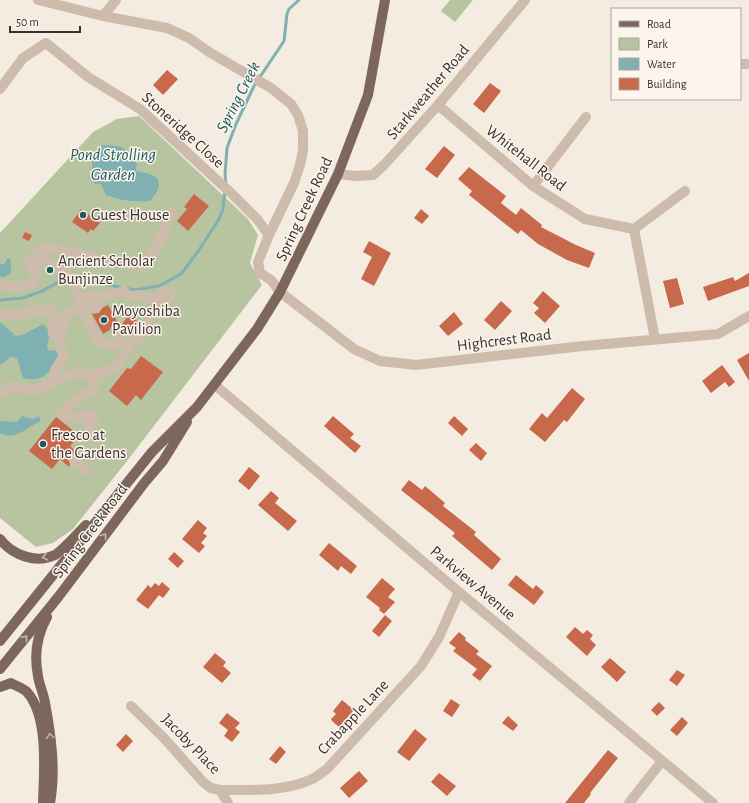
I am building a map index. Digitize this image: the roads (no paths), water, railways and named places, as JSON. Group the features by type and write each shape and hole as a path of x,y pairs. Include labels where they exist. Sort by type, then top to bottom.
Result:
{"main road":[{"name":"Spring Creek Road","path":"0,641 152,452 197,407 215,385 257,329 280,292 338,174 368,95 385,0"},
{"name":"Spring Creek Road","path":"0,669 59,596 145,482 163,461 197,407"},
{"path":"0,539 14,552 35,559 55,554 76,536 152,452"},
{"path":"50,803 53,755 45,700 38,677 35,658 42,627 59,596"},
{"path":"0,686 11,683 26,691 37,708 45,755 43,803"}],"street":[{"path":"38,0 103,16 167,28 189,38 209,52 271,88 291,104 298,115 303,131 303,150 300,165 294,183 268,234 258,262 260,273 272,280 280,292"},
{"path":"103,16 116,0"},
{"name":"Starkweather Road","path":"338,174 356,176 373,175 385,164 438,105 525,0"},
{"name":"Stoneridge Close","path":"0,89 23,58 46,43 88,77 140,109 232,194 257,219 268,234"},
{"name":"Whitehall Road","path":"438,105 533,186 585,219 634,230"},
{"path":"533,186 586,117"},
{"path":"655,339 634,230 685,191"},
{"path":"0,284 4,286 12,286 33,284 36,269 30,264 31,257 45,247 142,267 153,255 158,246 172,212"},
{"path":"45,247 41,254 49,267 54,270 57,265 60,265 65,272 78,292 81,308 100,344 122,344 139,339 143,334 148,332 150,328 147,322 152,311 163,305 170,296 163,292 159,297 149,299 137,295 129,297 124,291 108,296 97,297 78,292"},
{"name":"Highcrest Road","path":"280,292 354,349 380,361 416,365 584,346 718,334 749,316"},
{"path":"57,336 64,328 66,318 69,313 81,308 91,306 96,307 97,297"},
{"path":"0,314 6,313 22,315 38,310 54,311 56,318 52,328 53,333 60,341 60,348 63,352 63,357 55,370 55,380"},
{"path":"0,392 10,386 35,391 43,389 55,380 70,374 78,373 93,375 105,372 118,365 128,351 122,344 121,334 116,329"},
{"path":"77,438 90,435 89,424 95,416 92,414 86,415 78,419 64,417 62,414 64,409 88,392 93,391 93,375"},
{"name":"Parkview Avenue","path":"215,385 459,592 713,803"},
{"path":"74,460 86,471"},
{"name":"Crabapple Lane","path":"220,790 264,789 295,786 313,779 327,769 421,666 439,637 459,592"},
{"name":"Jacoby Place","path":"131,706 163,737 203,782 211,788 220,790 228,803"},
{"path":"629,803 662,761"}],"water":[{"name":"Pond Strolling Garden","path":"101,145 119,146 126,150 137,164 136,171 147,173 157,179 159,186 150,201 128,201 117,199 106,195 101,184 95,184 89,177 92,174 92,162 89,161 100,149"},
{"path":"8,258 10,258 10,268 12,269 9,275 3,278 0,276 0,264 4,264"},
{"path":"0,322 13,333 14,336 23,335 43,324 46,327 50,334 47,347 49,351 56,350 58,354 53,366 46,375 36,379 23,378 17,358 11,357 0,365"},
{"path":"22,416 33,419 38,416 41,419 39,422 16,435 11,436 0,433 0,422 17,422"}],"waterway":[{"name":"Spring Creek","path":"226,185 225,174 227,148 236,124 254,86 284,41 287,14 289,9 299,0"},
{"name":"Spring Creek","path":"0,300 23,298 42,291 64,279 82,275 109,285 135,290 159,286 181,274 199,250 219,219 223,209 225,190"}],"place":[{"name":"Guest House","path":"83,215"},
{"name":"Ancient Scholar Bunjinze","path":"50,270"},
{"name":"Moyoshiba Pavilion","path":"104,320"},
{"name":"Fresco at the Gardens","path":"43,444"}]}
